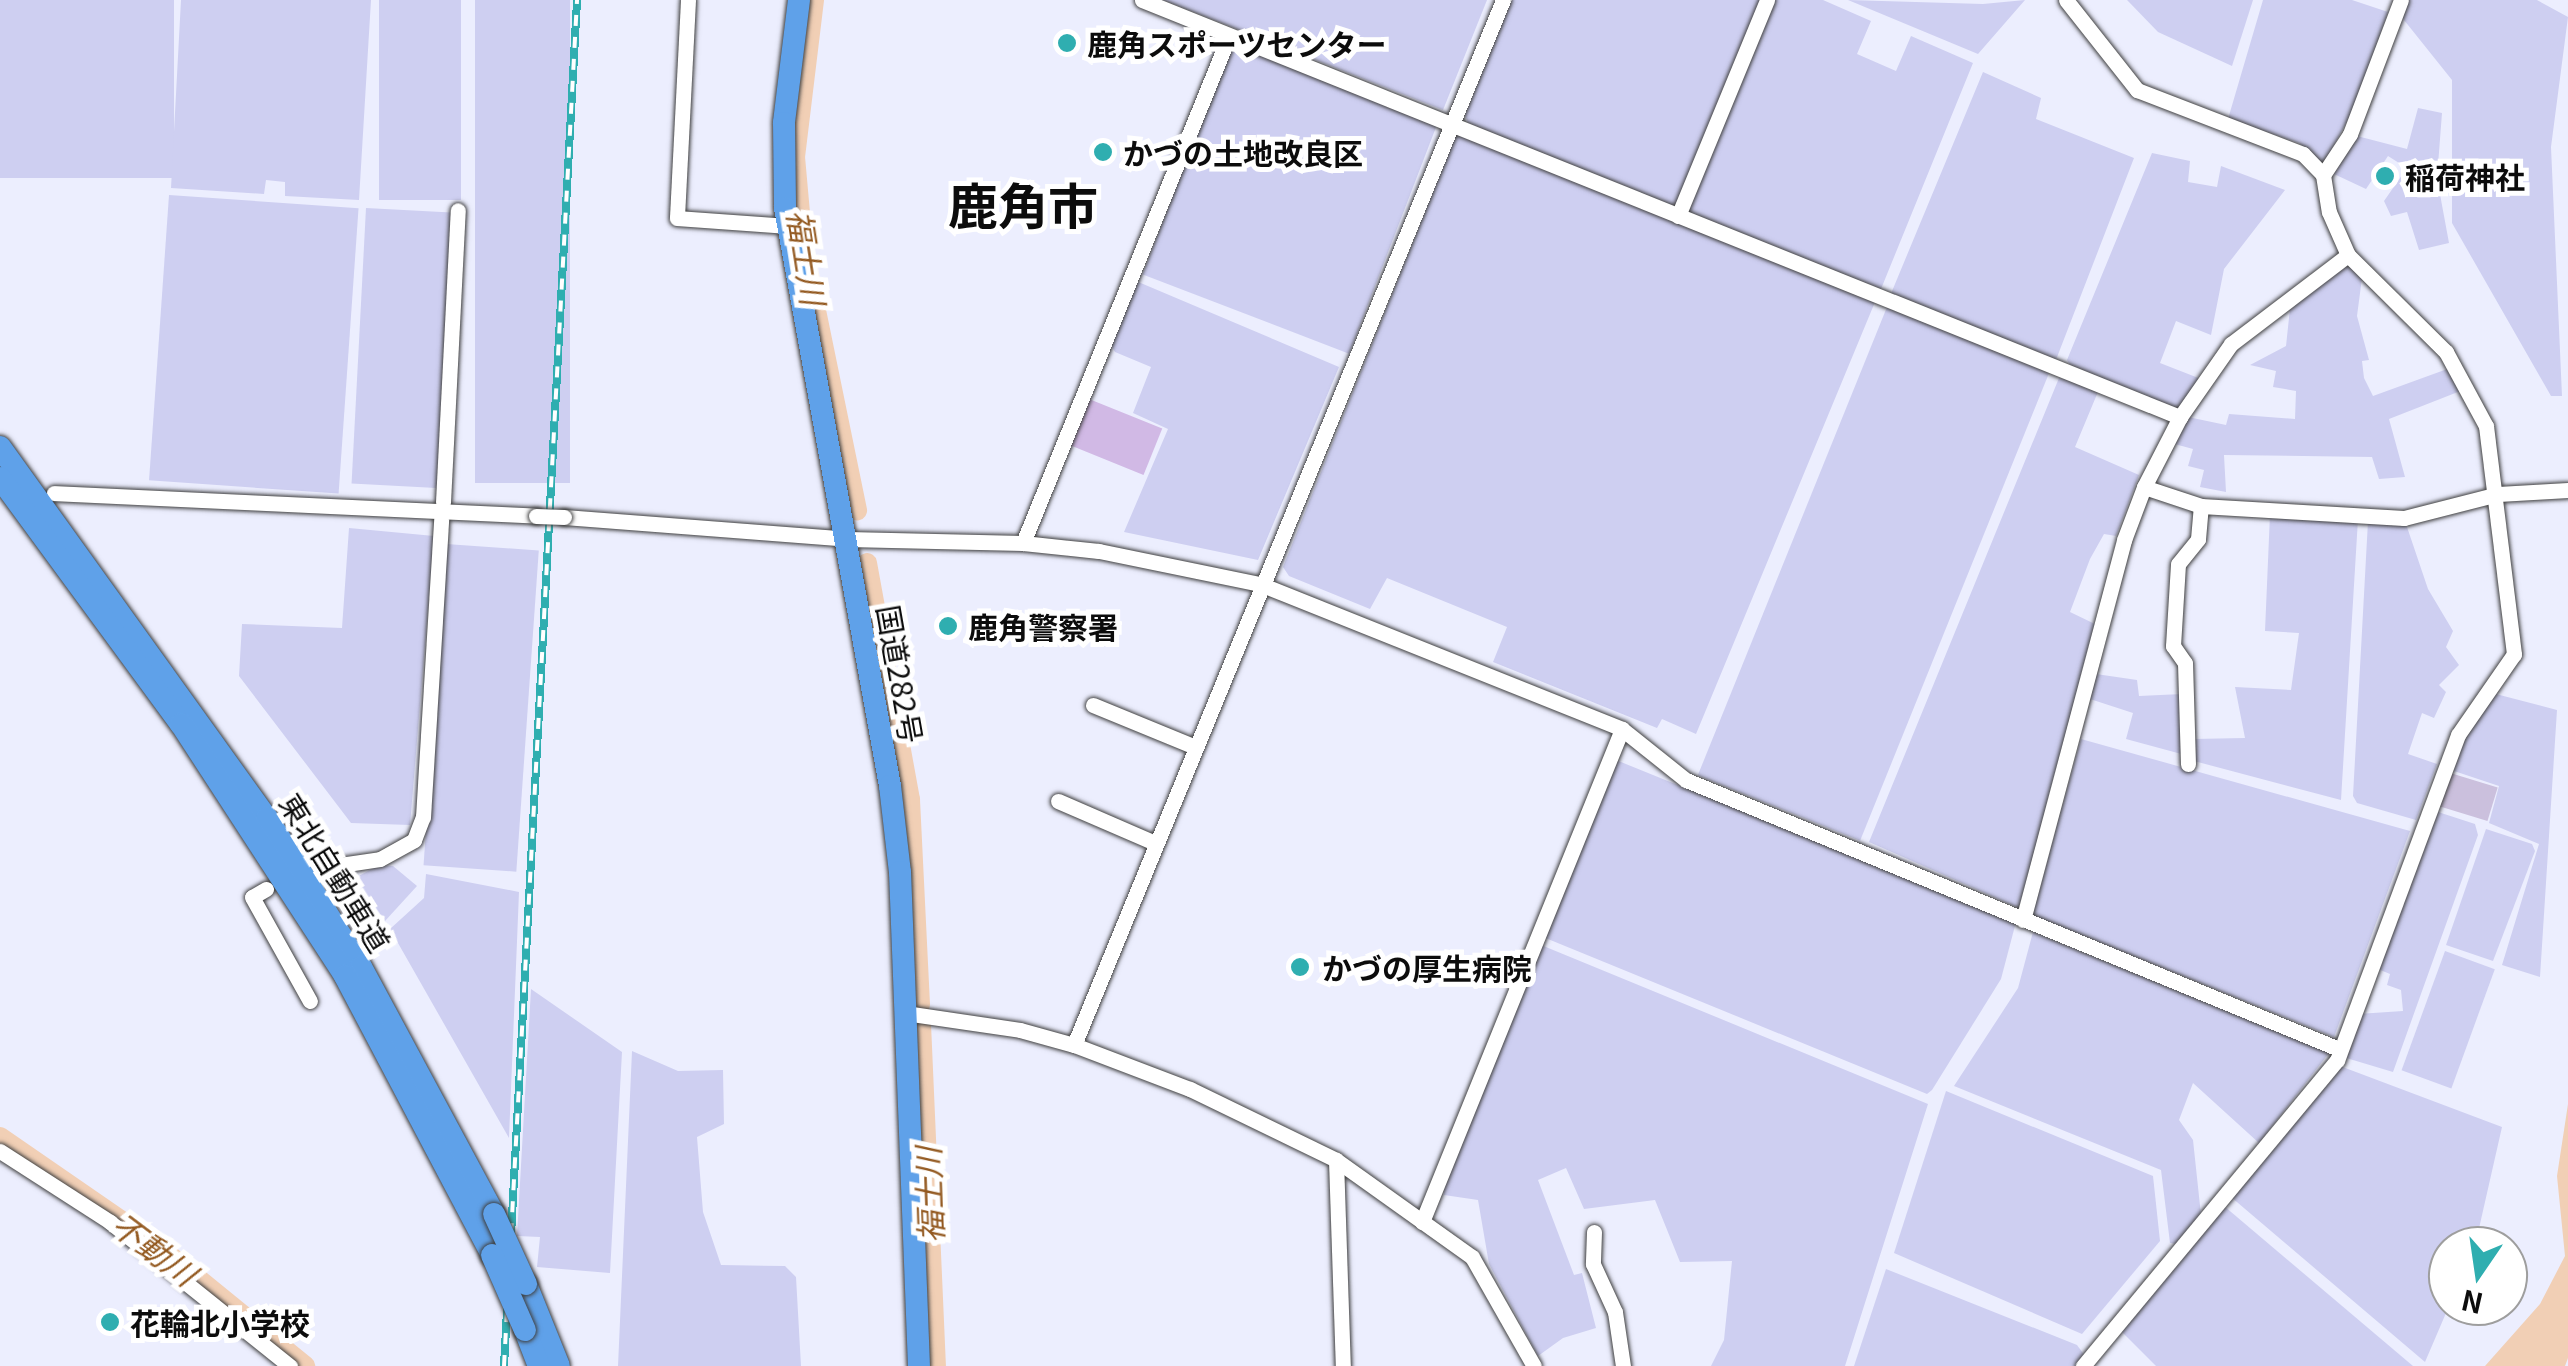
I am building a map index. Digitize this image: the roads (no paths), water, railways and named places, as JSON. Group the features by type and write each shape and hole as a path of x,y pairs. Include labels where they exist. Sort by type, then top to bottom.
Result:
{"highway":[{"name":"国道282号","path":"799,0 784,123 788,226 890,786 919,1366"},
{"name":"東北自動車道","path":"0,447 267,818 361,967 494,1214 559,1366"},
{"name":"東北自動車道","path":"0,478 181,724 324,944 409,1089 492,1254 540,1366"}],"street":[{"path":"688,0 677,218 788,226"},
{"path":"1142,0 1229,36 1242,36 2180,417"},
{"path":"1074,1045 1193,746 1503,0"},
{"path":"1678,216 1767,0"},
{"path":"2066,0 2137,90 2285,144 2323,175 2329,212 2348,254 2446,352 2486,426 2498,494 2514,654 2458,734 2329,1072 2083,1366"},
{"path":"2323,175 2350,134 2401,0"},
{"path":"1024,543 1229,36"},
{"path":"443,502 458,210"},
{"path":"2024,920 2144,488 2180,417 2231,344 2348,254"},
{"path":"2144,488 2201,506 2404,518 2498,494 2568,490"},
{"path":"54,493 536,516 847,539 1024,543 1098,550 1260,584 1622,728 1686,780 2339,1048"},
{"path":"2188,764 2185,663 2173,646 2178,564 2198,539 2201,506"},
{"path":"340,865 380,859 414,840 423,816 442,520"},
{"path":"1094,706 1193,746"},
{"path":"1422,1222 1622,728"},
{"path":"1058,802 1156,843"},
{"path":"266,889 252,897 310,1001"},
{"path":"904,1013 1020,1030 1074,1045 1190,1088 1336,1160 1472,1257 1490,1280 1534,1366"},
{"path":"0,1150 110,1222 290,1366"},
{"path":"1336,1160 1343,1366"},
{"path":"1594,1232 1593,1264 1615,1312 1622,1366"}],"waterway":[{"name":"福士川","path":"814,0 795,157 803,247 857,511"},
{"name":"福士川","path":"867,563 910,800 920,1005"},
{"name":"福士川","path":"921,1024 936,1366"},
{"name":"不動川","path":"0,1137 158,1246 305,1366"}],"tunnel":[{"path":"298,879 340,865"}],"railway":[{"path":"504,1366 577,0"}],"place":[{"name":"鹿角スポーツセンター","path":"1067,43"},
{"name":"かづの土地改良区","path":"1103,152"},
{"name":"稲荷神社","path":"2385,176"},
{"name":"鹿角警察署","path":"948,626"},
{"name":"かづの厚生病院","path":"1300,967"},
{"name":"花輪北小学校","path":"110,1322"}],"district":[{"name":"鹿角市","path":"1023,204"}]}
